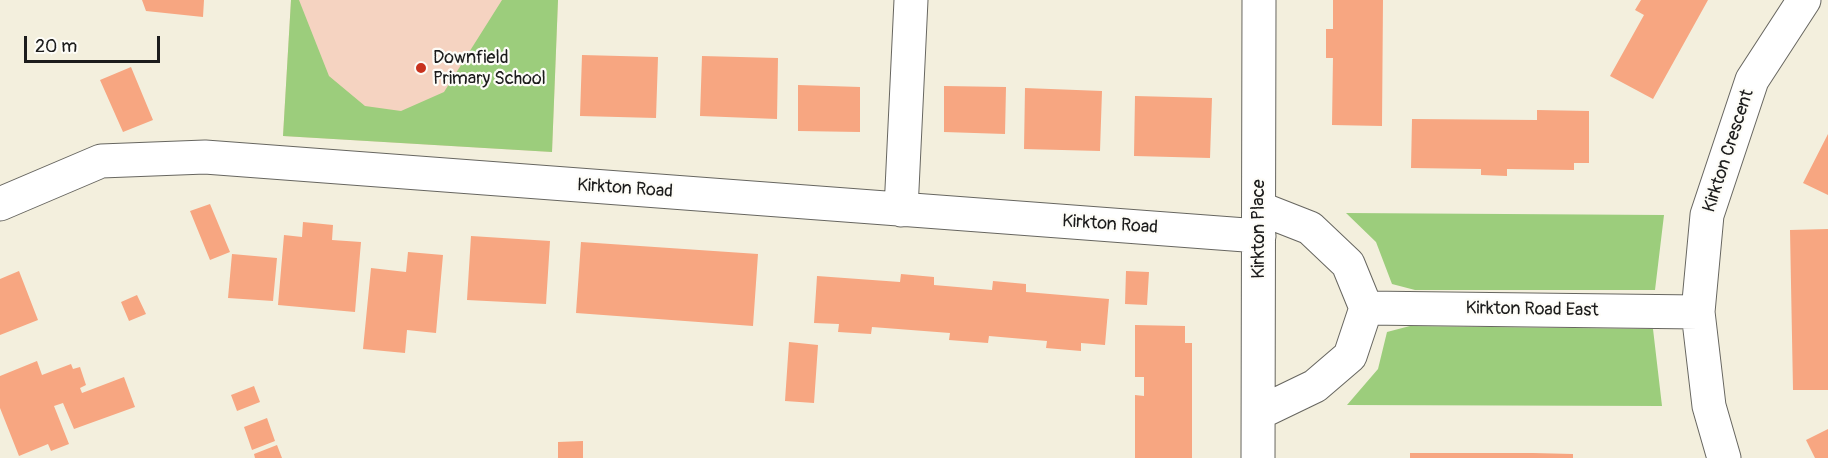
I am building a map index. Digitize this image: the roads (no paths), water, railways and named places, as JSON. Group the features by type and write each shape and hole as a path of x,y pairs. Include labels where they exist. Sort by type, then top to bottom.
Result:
{"street":[{"path":"901,210 911,0"},
{"name":"Kirkton Place","path":"1258,458 1259,0"},
{"name":"Kirkton Crescent","path":"1724,458 1710,406 1698,312 1707,215 1752,80 1804,0"},
{"name":"Kirkton Road","path":"0,204 101,161 205,157 901,210 1259,222"},
{"path":"1259,222 1310,228 1348,264 1366,308 1350,356 1315,386 1259,413"},
{"name":"Kirkton Road East","path":"1366,308 1698,312"}],"place":[{"name":"Downfield Primary School","path":"421,68"}]}
